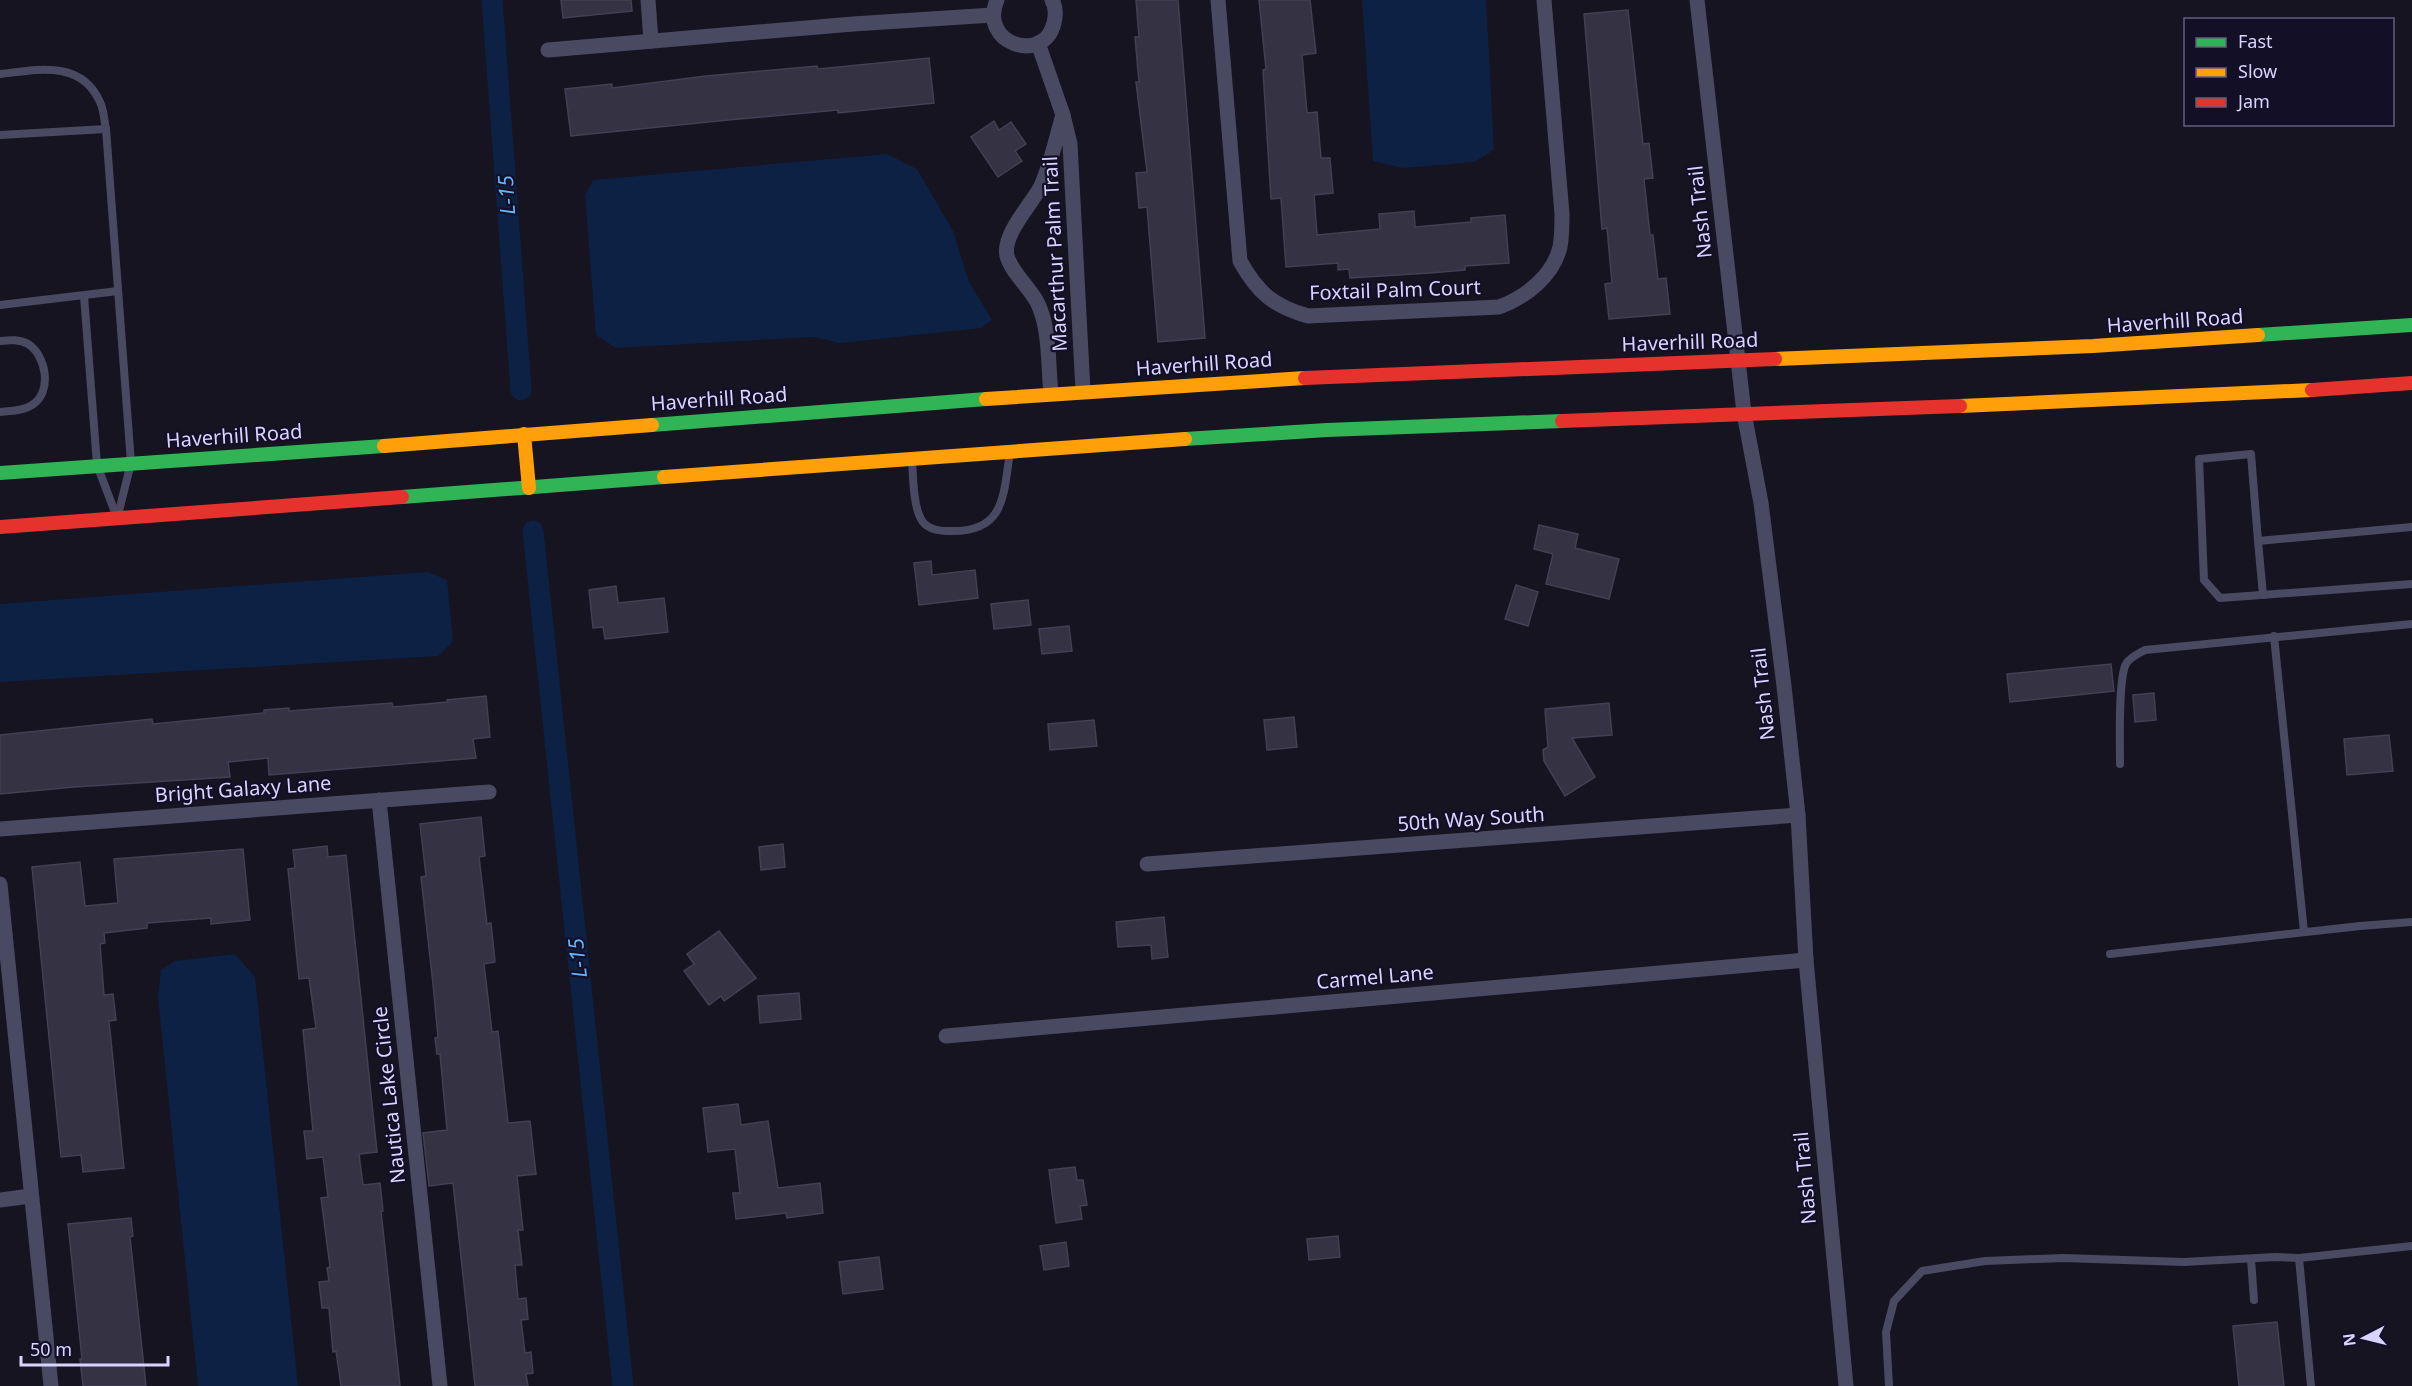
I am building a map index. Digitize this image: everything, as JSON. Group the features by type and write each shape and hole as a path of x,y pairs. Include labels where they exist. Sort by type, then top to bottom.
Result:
{"street":[{"path":"648,0 651,41"},
{"path":"548,50 995,7 1000,34 1008,41 1028,46 1047,37 1053,27 1056,16 1052,0"},
{"name":"Foxtail Palm Court","path":"1218,0 1240,261 1251,280 1266,297 1288,310 1308,316 1499,307 1516,301 1534,288 1549,270 1560,248 1562,214 1544,0"},
{"name":"Nash Trail","path":"1697,0 1737,359 1744,413 1761,503 1798,815 1806,960 1846,1386"},
{"name":"Macarthur Palm Trail","path":"1038,43 1063,115 1070,144 1083,391"},
{"name":"Macarthur Palm Trail","path":"1051,393 1047,342 1041,310 1033,292 1014,269 1007,255 1009,240 1041,185 1063,115"},
{"name":"Haverhill Road","path":"0,472 1083,391 1428,371 2093,346 2412,325"},
{"path":"0,527 1011,451 1327,430 2115,399 2341,389 2412,383"},
{"path":"524,434 529,488"},
{"name":"Bright Galaxy Lane","path":"0,829 489,792"},
{"name":"Nautica Lake Circle","path":"379,800 440,1386"},
{"name":"50th Way South","path":"1147,864 1798,815"},
{"path":"0,884 51,1386"},
{"name":"Carmel Lane","path":"946,1036 1806,960"},
{"path":"0,1200 31,1196"}],"lane":[{"path":"0,74 52,69 68,72 93,89 101,104 106,129 131,463 117,518"},
{"path":"0,135 106,129"},
{"path":"0,305 118,291"},
{"path":"84,296 97,465 117,518"},
{"path":"0,341 19,340 40,354 44,387 37,401 30,407 0,412"},
{"path":"912,459 919,516 924,524 938,531 960,532 985,525 999,511 1011,451"},
{"path":"2263,595 2251,454 2199,459 2204,580 2220,598 2263,595 2412,584"},
{"path":"2258,541 2412,527"},
{"path":"2120,764 2120,720 2125,665 2134,655 2145,650 2412,624"},
{"path":"2274,636 2304,932"},
{"path":"2110,954 2412,922"},
{"path":"1889,1386 1886,1332 1894,1301 1922,1271 1985,1261 2063,1258 2162,1262 2299,1258 2412,1246"},
{"path":"2299,1258 2311,1386"},
{"path":"2251,1259 2254,1300"}],"water":[{"path":"1362,0 1486,0 1494,150 1474,162 1403,168 1373,161"},
{"path":"887,154 917,169 953,231 969,282 992,320 981,328 840,343 813,337 616,348 596,335 585,195 593,180"},
{"path":"428,572 447,580 453,641 438,656 0,682 0,604"},
{"path":"235,954 255,977 298,1386 198,1386 158,997 161,970 175,961"}],"building":[{"path":"561,0 631,0 632,11 563,18"},
{"path":"1136,0 1178,0 1205,338 1158,342 1147,207 1139,208 1136,173 1147,172 1136,82 1139,82 1135,37 1139,37"},
{"path":"1259,0 1310,0 1316,53 1302,55 1307,113 1317,112 1321,158 1330,158 1333,193 1314,195 1317,235 1380,229 1379,214 1414,211 1415,227 1471,222 1471,218 1505,215 1509,263 1465,266 1465,270 1350,278 1349,269 1338,270 1338,263 1286,267 1281,198 1271,199 1263,70 1266,69"},
{"path":"1628,10 1643,144 1649,143 1653,178 1644,179 1650,235 1653,235 1658,279 1666,278 1670,314 1609,319 1605,284 1612,283 1607,228 1602,229 1584,14"},
{"path":"929,58 934,103 571,136 565,89 612,84 612,88 706,76 817,66 818,69"},
{"path":"994,121 999,130 1011,122 1026,144 1015,151 1022,161 998,177 971,137"},
{"path":"1539,525 1578,534 1575,548 1619,559 1609,599 1546,584 1553,554 1534,549"},
{"path":"931,561 932,575 975,570 978,598 919,605 914,563"},
{"path":"1516,585 1538,592 1528,626 1505,619"},
{"path":"616,586 618,603 664,598 668,632 605,639 603,627 593,628 589,590"},
{"path":"1028,600 1031,625 994,629 991,604"},
{"path":"1069,626 1072,651 1042,654 1039,629"},
{"path":"2111,664 2114,691 2010,702 2007,674"},
{"path":"2154,693 2156,720 2135,722 2133,695"},
{"path":"486,696 490,737 473,739 476,758 269,775 268,758 228,762 230,777 0,794 0,735 152,719 153,724 264,713 264,710 289,708 289,711 392,703 393,707"},
{"path":"1609,703 1612,735 1572,738 1595,777 1565,796 1544,761 1543,750 1548,747 1545,709"},
{"path":"1294,717 1297,747 1267,750 1264,720"},
{"path":"1094,720 1097,746 1050,750 1048,724"},
{"path":"2389,735 2393,771 2347,775 2344,739"},
{"path":"481,817 485,856 479,857 487,924 491,923 495,962 484,964 492,1032 498,1031 508,1123 530,1121 536,1174 517,1176 523,1230 518,1230 522,1265 515,1265 518,1299 526,1298 528,1319 521,1320 525,1353 531,1352 533,1373 526,1374 528,1386 475,1386 453,1183 429,1186 423,1133 447,1130 440,1054 437,1054 435,1038 438,1037 421,877 426,876 420,824"},
{"path":"783,844 785,867 761,870 759,847"},
{"path":"327,846 328,857 346,855 377,1152 359,1154 363,1185 380,1183 400,1386 341,1386 336,1351 333,1352 329,1308 322,1308 319,1282 329,1281 327,1268 330,1267 321,1198 328,1197 323,1157 307,1159 304,1131 313,1131 303,1030 316,1028 309,978 299,979 288,869 295,868 293,850"},
{"path":"243,849 250,920 211,924 211,918 147,923 147,928 104,933 105,943 100,944 104,995 113,994 116,1020 109,1021 124,1168 83,1172 81,1155 61,1157 32,867 80,862 85,906 118,903 114,859"},
{"path":"1164,917 1168,957 1152,959 1151,945 1118,947 1116,922"},
{"path":"719,931 756,978 724,1001 721,996 709,1005 684,971 694,964 687,954"},
{"path":"799,993 801,1019 760,1023 758,996"},
{"path":"738,1104 741,1125 768,1121 778,1188 820,1183 823,1213 787,1218 786,1213 736,1219 733,1193 740,1193 735,1149 708,1152 703,1108"},
{"path":"1075,1167 1077,1180 1083,1180 1087,1205 1080,1206 1082,1219 1056,1223 1049,1170"},
{"path":"131,1218 133,1236 130,1237 146,1386 83,1386 68,1224"},
{"path":"1338,1236 1340,1257 1309,1260 1307,1239"},
{"path":"1066,1242 1069,1266 1044,1270 1040,1246"},
{"path":"879,1257 883,1289 843,1294 839,1262"},
{"path":"2277,1322 2284,1386 2239,1386 2233,1326"}],"waterway":[{"name":"L-15","path":"492,0 521,390"},
{"name":"L-15","path":"533,531 623,1386"}],"traffic: fast":[{"path":"2258,335 2412,325"},
{"path":"652,425 986,399"},
{"path":"1185,439 1327,430 1562,421"},
{"path":"0,473 384,446"},
{"path":"402,497 664,477"}],"traffic: slow":[{"path":"1775,359 2093,346 2258,335"},
{"path":"986,399 1305,378"},
{"path":"1960,406 2312,390"},
{"path":"384,446 652,425"},
{"path":"524,434 529,488"},
{"path":"664,477 1185,439"}],"traffic: jam":[{"path":"1305,378 1775,359"},
{"path":"2312,390 2412,383"},
{"path":"1562,421 1960,406"},
{"path":"0,527 402,497"}]}
